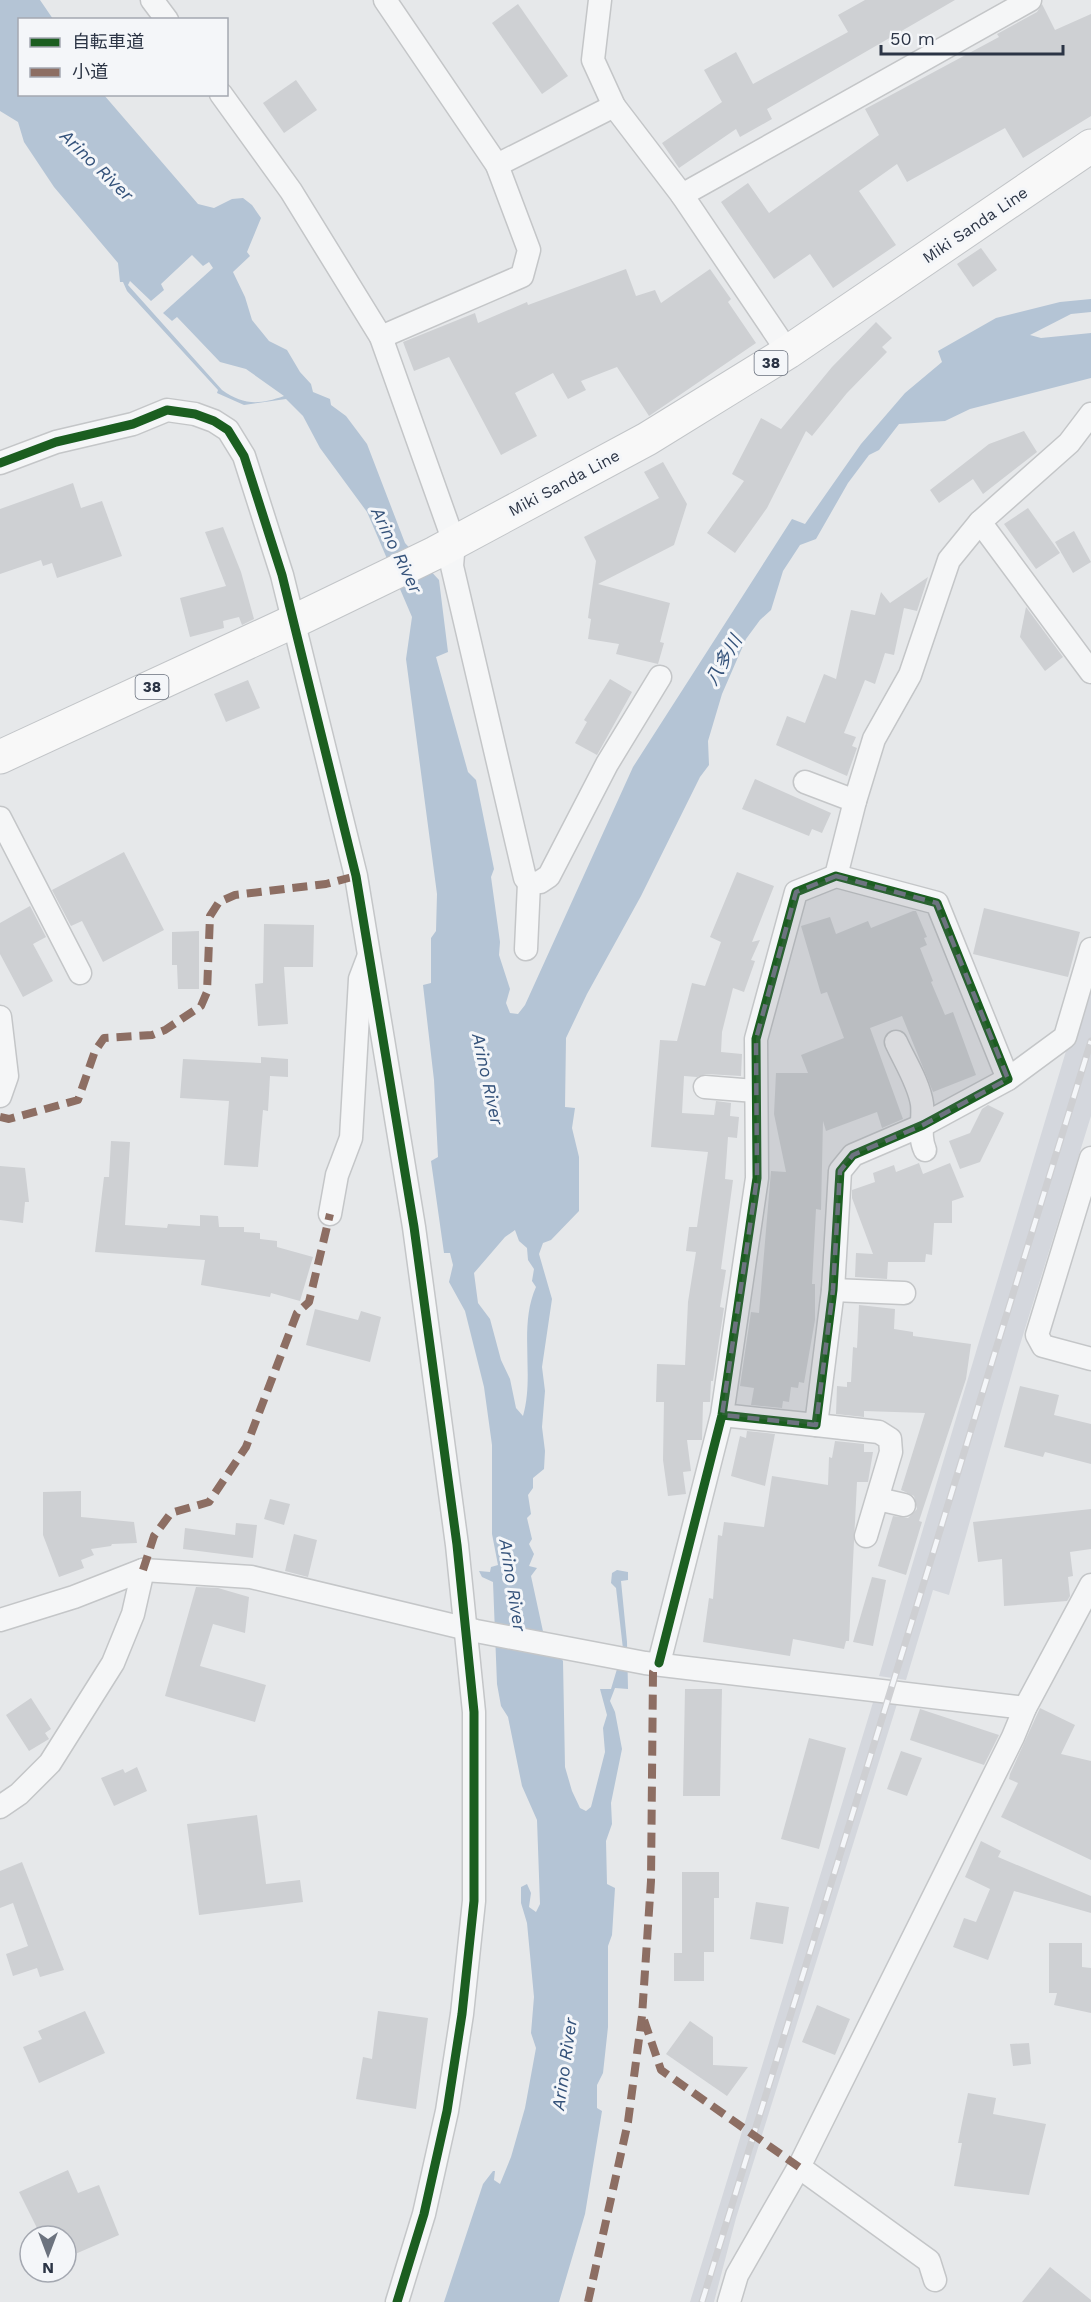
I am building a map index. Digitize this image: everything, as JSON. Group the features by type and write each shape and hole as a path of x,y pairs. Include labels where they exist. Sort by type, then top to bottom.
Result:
{"main road":[{"name":"Miki Sanda Line","path":"0,757 298,619 444,548 647,439 788,352 1091,146"}],"street":[{"path":"152,0 165,18"},
{"path":"381,337 522,276 529,250 497,165 386,0"},
{"path":"600,0 593,60 614,106 682,195 788,352"},
{"path":"682,195 1030,0"},
{"path":"222,96 291,191 381,337 444,548 452,566 525,878 529,883 526,949"},
{"path":"497,165 614,106"},
{"path":"0,463 56,442 134,424 167,410 195,414 214,421 228,430 244,456 298,619 356,876 414,1227 472,1630 474,1901 462,2014 447,2111 424,2214 397,2302"},
{"path":"836,876 855,801 874,740 910,675 949,560 980,522 1069,443 1091,414"},
{"path":"980,522 1091,672"},
{"path":"529,883 540,882 549,876 607,764 660,677"},
{"path":"805,782 855,801"},
{"path":"0,818 80,973"},
{"path":"652,1663 722,1415 757,1178 756,1039 796,892 836,876 937,903 1008,1079"},
{"path":"816,1425 833,1290 840,1171 853,1155 923,1125 1008,1079 1065,1037 1091,949"},
{"path":"330,1215 337,1176 351,1138 360,979 370,954"},
{"path":"0,1017 7,1076 0,1096"},
{"path":"896,1042 922,1101 923,1125 920,1139 925,1150"},
{"path":"705,1087 755,1091"},
{"path":"1091,1158 1037,1335 1043,1346 1091,1359"},
{"path":"833,1290 904,1293"},
{"path":"722,1415 879,1432 890,1439 891,1452 866,1536"},
{"path":"878,1499 904,1505"},
{"path":"0,1807 19,1794 50,1763 113,1663 134,1614 143,1570"},
{"path":"0,1620 74,1597 143,1570 251,1577 472,1630 652,1663 1024,1708"},
{"path":"729,2302 737,2275 799,2167 1013,1737 1024,1708 1091,1585"},
{"path":"799,2167 930,2261 935,2280"}],"highlighted area":[{"path":"836,876 937,903 1008,1079 923,1125 853,1155 840,1171 833,1290 816,1425 722,1415 757,1178 756,1039 796,892"}],"shaded area":[{"path":"1091,984 1091,1116 1019,1348 949,1595 933,1590 906,1680 879,1676 1066,1051 1073,1044"},
{"path":"874,1699 897,1704 736,2218 714,2302 690,2302"}],"water":[{"path":"0,0 40,0 52,18 18,18 18,96 105,96 198,204 214,208 232,199 243,198 252,205 261,218 247,252 250,256 233,272 245,297 252,320 269,341 287,350 300,372 311,384 313,392 330,399 331,405 346,416 367,444 405,543 439,580 448,652 436,657 468,772 476,780 494,869 491,877 500,942 499,955 510,989 506,1003 510,1013 518,1014 525,1005 633,767 792,519 805,524 861,444 905,393 942,362 938,351 996,318 1060,302 1091,299 1091,312 1071,314 1030,335 1041,338 1091,333 1091,378 970,409 945,421 899,424 879,450 869,455 848,483 816,539 800,545 783,571 771,610 760,620 746,639 722,694 708,741 709,765 700,777 641,896 587,994 566,1038 565,1107 575,1108 572,1128 579,1157 579,1211 551,1240 543,1243 539,1254 552,1299 542,1367 545,1391 542,1427 545,1451 544,1469 533,1478 533,1488 528,1495 531,1514 527,1518 532,1539 529,1544 534,1554 529,1566 537,1568 531,1576 544,1636 563,1661 565,1767 580,1808 586,1811 591,1807 605,1752 603,1728 607,1715 600,1689 611,1689 623,1649 616,1588 611,1583 612,1573 617,1570 628,1572 628,1580 621,1581 627,1642 628,1689 615,1688 610,1701 615,1712 622,1749 611,1803 612,1824 606,1841 607,1884 615,1888 612,1935 608,1946 608,2027 603,2073 597,2085 597,2108 602,2111 585,2214 559,2302 444,2302 483,2184 495,2171 494,2180 500,2184 511,2157 525,2108 536,2048 531,2033 534,1997 527,1923 521,1903 521,1887 527,1884 531,1893 529,1907 536,1912 540,1904 537,1820 522,1786 508,1717 501,1706 497,1684 493,1582 482,1577 479,1571 490,1572 491,1567 498,1565 492,1534 492,1445 484,1387 465,1311 449,1282 453,1265 450,1253 444,1253 431,1161 438,1157 434,1080 423,985 431,983 431,938 436,931 437,894 406,659 412,617 367,512 320,448 303,416 286,399 244,405 217,393 218,390 127,291 123,282 120,282 118,263 54,187 24,142 18,122 0,111","holes":["192,255 203,266 209,262 213,268 163,313 172,321 177,317 220,362 246,369 284,396 252,402 237,399 222,390 128,285 130,281 151,301 164,290 161,284","515,1230 519,1241 527,1248 528,1260 534,1269 532,1281 536,1287 528,1318 528,1384 523,1416 516,1408 510,1379 501,1360 490,1319 478,1303 474,1273 505,1237"]}],"building":[{"path":"865,0 955,0 767,109 772,119 740,137 736,129 679,168 662,143 722,102 704,70 736,52 753,84 848,32 838,15"},
{"path":"518,4 568,76 542,94 492,23"},
{"path":"1042,4 1055,30 1091,14 1091,116 1023,158 1005,128 907,182 897,164 859,191 896,245 833,288 810,254 774,279 721,202 748,183 769,213 879,135 865,109 999,37 997,34 1037,12"},
{"path":"296,80 317,110 284,133 263,103"},
{"path":"981,248 997,270 973,287 957,264"},
{"path":"626,269 636,296 655,290 661,303 710,269 731,299 728,302 756,343 649,416 617,367 581,381 586,390 568,399 553,373 515,393 537,436 501,455 449,357 414,371 403,342 475,313 478,323 527,302 528,305"},
{"path":"876,322 892,338 882,347 887,352 847,393 812,436 806,431 767,508 735,553 707,533 744,481 732,474 761,418 781,429 832,367"},
{"path":"1024,431 1037,452 983,494 973,479 939,503 930,490 989,444"},
{"path":"663,462 687,504 674,545 598,584 670,603 660,642 664,643 658,664 616,654 619,644 588,639 591,619 588,618 596,561 584,537 659,498 644,472"},
{"path":"73,483 81,508 102,501 122,556 57,578 52,563 43,566 41,560 0,574 0,509"},
{"path":"1028,508 1060,553 1036,569 1004,524"},
{"path":"223,527 241,572 254,619 242,625 239,617 223,621 224,628 190,637 180,598 226,586 205,532"},
{"path":"1074,531 1091,562 1073,573 1055,542"},
{"path":"928,577 917,611 904,608 894,655 885,653 875,684 865,680 844,733 856,737 852,746 857,748 847,776 776,745 787,716 805,723 824,674 836,679 851,610 875,615 881,592 890,603"},
{"path":"1026,607 1063,657 1045,671 1020,637"},
{"path":"610,679 632,692 597,755 575,743 587,722 584,720"},
{"path":"248,680 260,708 226,722 214,694"},
{"path":"755,779 831,813 822,833 812,829 809,836 742,809"},
{"path":"124,852 164,930 103,962 82,921 71,926 52,890"},
{"path":"737,872 774,886 752,942 760,940 751,960 755,961 744,992 733,988 722,1032 721,1052 742,1054 741,1076 706,1074 697,1077 684,1076 682,1113 714,1115 716,1101 731,1103 730,1116 739,1117 737,1138 728,1137 725,1179 733,1180 721,1269 726,1270 720,1307 724,1308 713,1381 711,1381 710,1402 703,1402 702,1440 687,1440 691,1471 683,1472 686,1494 668,1496 663,1460 664,1402 656,1402 657,1364 685,1365 688,1302 696,1252 686,1251 689,1227 697,1227 708,1152 651,1147 660,1040 677,1041 692,983 705,986 721,942 710,937"},
{"path":"30,906 46,937 33,944 53,981 23,997 0,954 0,923"},
{"path":"984,908 1080,932 1068,977 973,954"},
{"path":"916,911 927,937 924,938 927,945 920,948 933,981 931,982 945,1015 953,1012 976,1075 933,1092 902,1016 870,1028 903,1119 882,1128 877,1112 826,1131 823,1121 821,1210 816,1209 812,1284 815,1284 815,1320 804,1383 799,1382 798,1388 791,1387 789,1402 783,1401 782,1408 751,1405 754,1388 740,1386 751,1312 759,1313 771,1171 786,1172 774,1114 776,1073 808,1073 801,1055 844,1038 827,992 821,994 801,926 830,917 836,934 868,921 871,928"},
{"path":"264,924 314,925 313,967 284,967 288,1024 258,1026 255,984 263,983"},
{"path":"199,931 199,989 178,989 177,965 172,965 172,932"},
{"path":"261,1057 288,1059 288,1077 270,1076 268,1111 263,1110 258,1167 224,1165 229,1101 180,1098 183,1059 261,1063"},
{"path":"988,1105 1004,1113 980,1162 960,1169 949,1141 970,1133 982,1109"},
{"path":"111,1141 130,1142 125,1225 167,1228 168,1224 200,1226 200,1215 218,1216 219,1227 244,1227 244,1232 260,1233 260,1239 277,1241 277,1247 313,1257 300,1301 271,1293 270,1297 201,1285 205,1260 95,1252 104,1177 109,1177"},
{"path":"919,1163 923,1174 950,1163 964,1197 952,1201 952,1223 934,1223 932,1255 926,1254 925,1262 888,1262 887,1279 855,1277 856,1253 873,1254 852,1198 852,1190 875,1182 873,1173 894,1165 896,1172"},
{"path":"0,1166 25,1168 29,1202 25,1202 23,1223 0,1220"},
{"path":"859,1305 895,1309 894,1329 913,1332 913,1336 971,1344 966,1379 919,1521 922,1522 906,1575 878,1566 893,1516 908,1518 917,1509 914,1496 901,1490 925,1413 864,1411 864,1417 836,1414 837,1386 847,1387 847,1382 851,1382 853,1347 857,1348"},
{"path":"315,1309 358,1320 361,1311 381,1317 370,1362 306,1345"},
{"path":"1020,1386 1059,1395 1054,1415 1091,1424 1091,1464 1045,1452 1043,1457 1004,1447"},
{"path":"747,1431 775,1434 765,1486 731,1476 740,1436 746,1438"},
{"path":"835,1441 864,1444 864,1452 873,1452 868,1482 857,1482 849,1641 846,1641 844,1649 793,1639 790,1656 703,1642 709,1598 713,1599 718,1535 722,1536 724,1522 764,1527 772,1476 828,1485 829,1457 832,1458"},
{"path":"81,1491 81,1517 134,1522 137,1543 112,1544 91,1549 94,1555 81,1560 84,1568 59,1577 43,1535 43,1492"},
{"path":"270,1499 290,1504 284,1525 264,1519"},
{"path":"1091,1509 1091,1549 1070,1552 1073,1576 1068,1577 1070,1596 1067,1601 1004,1606 1002,1559 978,1562 973,1522"},
{"path":"236,1523 257,1525 253,1558 183,1549 185,1528 235,1535"},
{"path":"294,1534 317,1540 308,1577 285,1571"},
{"path":"872,1577 886,1580 873,1646 853,1642"},
{"path":"196,1587 218,1588 249,1597 245,1633 213,1624 200,1666 266,1685 255,1722 165,1696"},
{"path":"685,1689 722,1689 720,1796 683,1796"},
{"path":"31,1698 51,1729 45,1733 49,1739 29,1751 6,1715"},
{"path":"1040,1708 1075,1725 1061,1754 1091,1761 1091,1860 1001,1817 1018,1783 1009,1779 1010,1774"},
{"path":"920,1709 999,1735 984,1765 910,1740"},
{"path":"809,1738 846,1748 819,1849 781,1839"},
{"path":"901,1751 922,1758 907,1796 887,1789"},
{"path":"137,1767 147,1791 114,1806 101,1778 123,1769 125,1773"},
{"path":"257,1815 266,1884 300,1880 303,1902 199,1915 187,1824"},
{"path":"981,1841 1001,1851 998,1857 1091,1896 1091,1913 1014,1891 988,1960 953,1947 964,1918 976,1922 990,1889 965,1877"},
{"path":"22,1862 64,1970 40,1977 37,1968 13,1976 6,1954 28,1946 13,1903 0,1908 0,1871"},
{"path":"682,1872 719,1872 719,1898 714,1898 714,1952 704,1952 704,1981 674,1981 674,1953 682,1953"},
{"path":"756,1902 789,1907 783,1944 750,1939"},
{"path":"1049,1943 1082,1943 1082,1967 1091,1968 1091,2013 1054,2005 1057,1993 1049,1993"},
{"path":"817,2005 850,2019 835,2055 802,2042"},
{"path":"85,2011 105,2053 39,2083 23,2047 42,2039 38,2031"},
{"path":"378,2011 428,2018 416,2109 356,2099 363,2057 372,2059"},
{"path":"690,2021 713,2037 713,2065 748,2067 727,2096 666,2054"},
{"path":"1029,2043 1031,2064 1013,2066 1010,2044"},
{"path":"968,2093 996,2098 993,2114 1046,2124 1029,2195 954,2186 962,2143 958,2143"},
{"path":"68,2170 78,2193 99,2185 119,2235 78,2253 78,2224 35,2224 19,2192"},
{"path":"1050,2267 1091,2300 1091,2302 1022,2302"}],"railway":[{"path":"702,2302 1091,1041"}],"marked path":[{"path":"0,1117 9,1119 78,1100 95,1051 104,1038 152,1035 165,1030 201,1006 207,992 210,916 219,902 235,895 326,884 356,876"},
{"path":"143,1570 154,1536 171,1513 209,1502 246,1447 297,1313 309,1302 330,1214"},
{"path":"588,2302 628,2122 642,2016 651,1881 653,1672 659,1663"},
{"path":"644,2020 661,2070 799,2167"}],"cycle path":[{"path":"0,463 56,442 133,424 167,410 195,414 214,421 228,430 244,456 282,575 356,876 414,1227 457,1545 474,1712 474,1901 462,2014 447,2111 424,2214 397,2302"},
{"path":"659,1663 722,1415 757,1178 756,1039 796,892 836,876 937,903 1008,1079 923,1125 853,1155 840,1171 833,1290 816,1425 722,1415"}],"water label":[{"name":"Arino River","path":"97,165"},
{"name":"Arino River","path":"397,550"},
{"name":"八多川","path":"723,660"},
{"name":"Arino River","path":"488,1079"},
{"name":"Arino River","path":"513,1585"},
{"name":"Arino River","path":"564,2064"}]}
